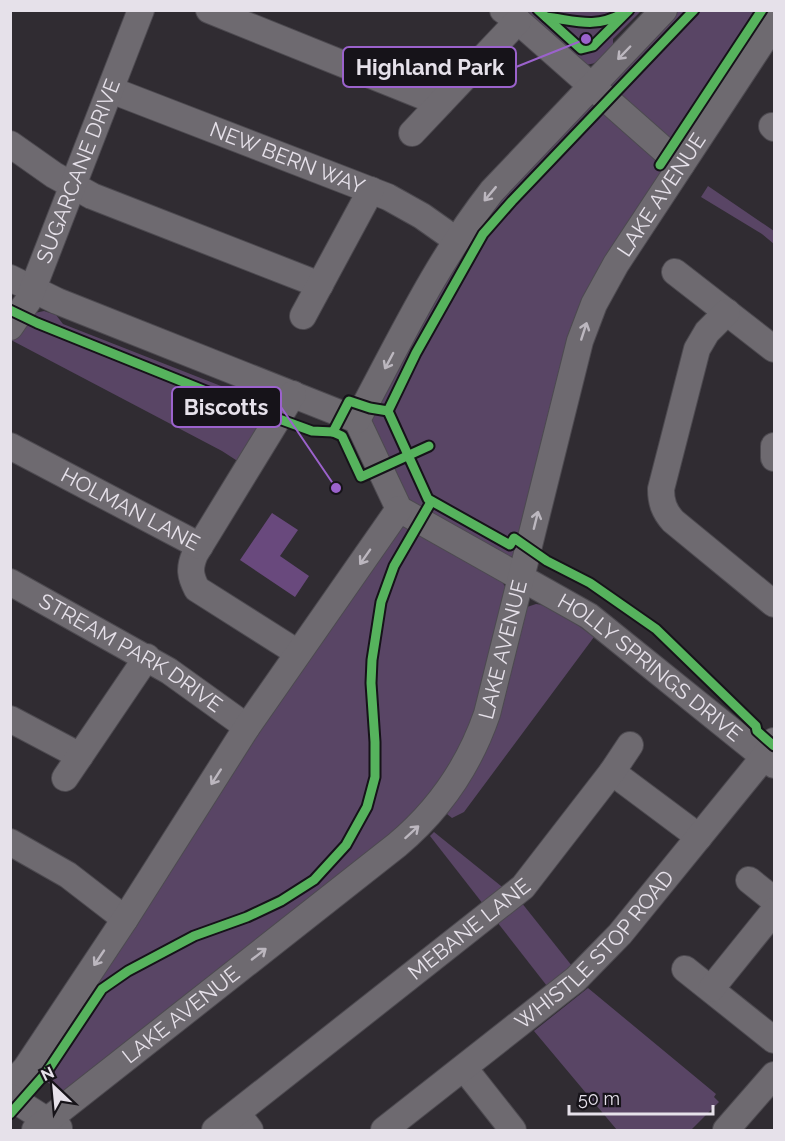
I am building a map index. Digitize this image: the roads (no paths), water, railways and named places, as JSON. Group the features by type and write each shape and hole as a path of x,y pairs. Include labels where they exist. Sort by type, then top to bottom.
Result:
{"street":[{"name":"SUGARCANE DRIVE","path":"10,327 28,301 22,283 74,186 141,10"},
{"path":"209,10 440,103"},
{"path":"357,420 456,240 492,191 664,10"},
{"path":"412,133 440,103 511,16 681,165"},
{"name":"LAKE AVENUE","path":"48,1127 397,845 431,814 458,776 480,734 493,693 586,322 604,283 774,24"},
{"name":"NEW BERN WAY","path":"111,90 370,189 405,206 456,240"},
{"path":"10,144 54,176 92,196 320,285"},
{"path":"303,316 370,189"},
{"path":"675,272 774,350"},
{"path":"10,1086 26,1068 125,919 247,727 399,509 357,420 57,301 22,283"},
{"path":"727,312 707,332 694,358 661,489 661,498 667,515 673,521 774,604"},
{"path":"200,546 293,394"},
{"name":"HOLMAN LANE","path":"10,446 200,546 190,565 190,576 197,589 298,653"},
{"path":"774,446 774,458"},
{"name":"HOLLY SPRINGS DRIVE","path":"399,509 566,602 604,627 771,755"},
{"name":"STREAM PARK DRIVE","path":"10,582 147,657 247,727"},
{"path":"65,778 147,657"},
{"path":"10,719 80,756"},
{"name":"MEBANE LANE","path":"215,1131 244,1122 523,887 612,772 630,745"},
{"name":"WHISTLE STOP ROAD","path":"384,1131 576,979 620,934 699,837 771,755"},
{"path":"612,772 699,837"},
{"path":"15,853 68,875 125,919"},
{"path":"749,880 774,900"},
{"path":"711,989 774,911"},
{"path":"685,969 774,1040"},
{"path":"464,1068 513,1131"},
{"path":"726,1131 774,1075"},
{"path":"10,1097 48,1127"}],"place":[{"name":"Highland Park","path":"586,39"},
{"name":"Biscotts","path":"336,488"}]}
